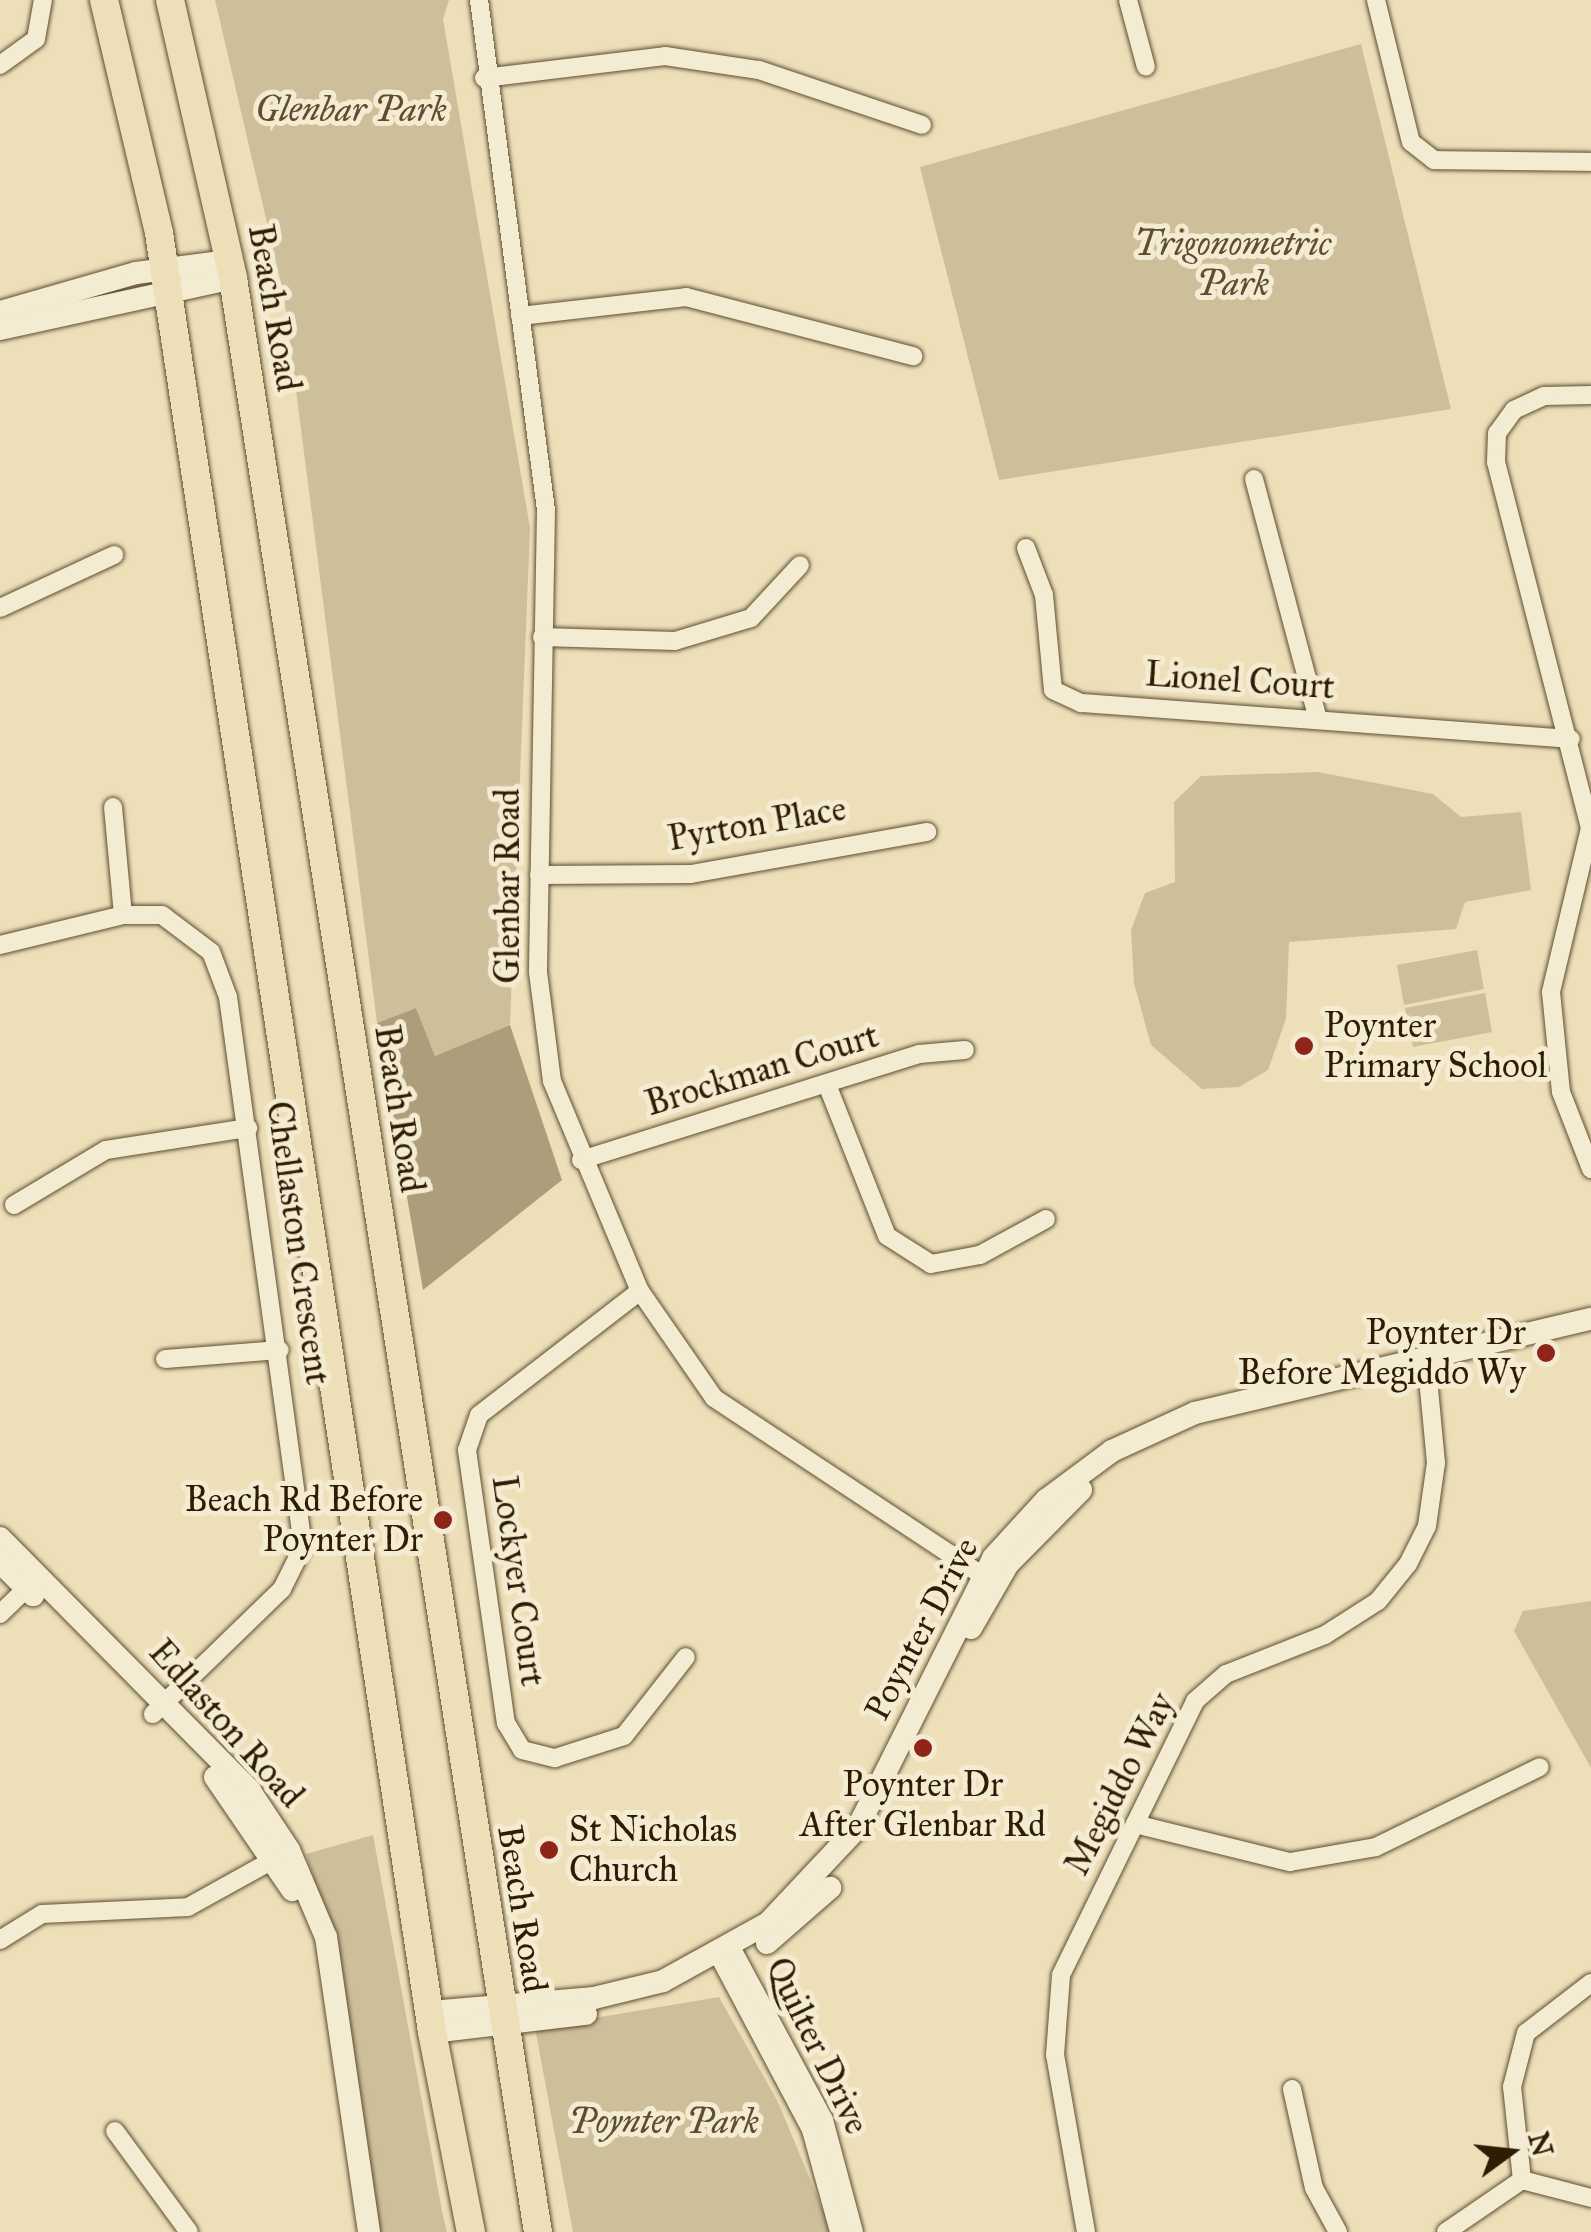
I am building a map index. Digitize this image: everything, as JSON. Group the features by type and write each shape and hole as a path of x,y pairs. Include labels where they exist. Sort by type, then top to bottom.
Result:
{"main road":[{"path":"104,0 166,279 431,2022 471,2232"},
{"name":"Beach Road","path":"170,0 231,270 500,2016 538,2232"}],"street":[{"path":"0,65 36,39 43,0"},
{"name":"Glenbar Road","path":"479,0 484,78 546,510 539,875 552,1081 580,1160 640,1291 714,1398 988,1580"},
{"path":"1128,0 1146,66"},
{"path":"1376,0 1411,142 1434,160 1591,162"},
{"path":"484,78 666,56 758,70 922,125"},
{"path":"0,312 231,270"},
{"path":"0,329 166,279"},
{"path":"520,316 686,297 913,356"},
{"path":"1591,395 1544,396 1514,410 1497,434 1496,462 1571,739 1590,828 1551,992 1561,1092 1591,1169"},
{"path":"1254,479 1318,719"},
{"name":"Lionel Court","path":"1026,548 1044,596 1054,690 1082,704 1571,739"},
{"path":"0,608 114,555"},
{"path":"542,637 675,641 751,618 800,565"},
{"path":"113,807 122,915"},
{"name":"Pyrton Place","path":"539,875 692,874 927,832"},
{"name":"Chellaston Crescent","path":"0,945 122,915 162,915 211,952 228,997 280,1350 303,1547 282,1589 159,1709"},
{"name":"Brockman Court","path":"580,1160 828,1087 918,1054 965,1050"},
{"path":"828,1087 887,1236 932,1264 980,1256 1046,1219"},
{"path":"14,1204 106,1150 248,1128"},
{"name":"Lockyer Court","path":"640,1291 479,1416 467,1450 506,1723 522,1750 554,1758 624,1736 686,1657"},
{"name":"Poynter Drive","path":"431,2022 500,2016 594,1998 729,1959 802,1916 866,1843 988,1580 1065,1504 1144,1448 1230,1416 1591,1319"},
{"name":"Poynter Drive","path":"1427,1365 1591,1334"},
{"path":"165,1358 280,1350"},
{"name":"Megiddo Way","path":"1086,2232 1054,2017 1061,1975 1195,1701 1226,1674 1326,1635 1378,1602 1408,1564 1426,1526 1436,1463 1427,1365"},
{"name":"Edlaston Road","path":"0,1538 32,1583 159,1709 283,1854 326,1937 369,2232"},
{"name":"Edlaston Road","path":"0,1562 32,1583"},
{"path":"0,1614 32,1583"},
{"path":"1135,1824 1290,1862 1376,1847 1540,1767"},
{"path":"0,1940 42,1914 188,1907 283,1854"},
{"name":"Edlaston Road","path":"283,1854 318,1968 354,2232"},
{"name":"Quilter Drive","path":"729,1959 811,2130 838,2232"},
{"name":"Quilter Drive","path":"729,1959 824,2120 854,2232"},
{"path":"1522,2180 1512,2087 1526,2033 1591,1983"},
{"path":"1292,2089 1314,2188 1338,2232"},
{"path":"116,2131 189,2232"},
{"path":"1446,2232 1522,2180 1591,2198"}],"green space":[{"name":"Glenbar Park","path":"215,0 449,0 443,19 530,528 510,1025 435,1056 416,1008 377,1023 284,296"},
{"name":"Trigonometric Park","path":"1361,44 1451,409 999,480 920,167"},
{"path":"1318,772 1433,794 1461,817 1521,812 1531,890 1465,902 1456,929 1289,942 1286,1019 1268,1070 1239,1087 1202,1089 1151,1045 1134,983 1131,930 1145,893 1175,882 1174,802 1201,776"},
{"path":"1477,950 1484,989 1404,1005 1397,965"},
{"path":"1485,993 1492,1032 1413,1047 1405,1008"},
{"path":"1591,1601 1591,1768 1514,1631 1523,1611"},
{"path":"373,1835 447,2232 377,2232 336,1947 306,1854"},
{"name":"Poynter Park","path":"719,1997 778,2102 832,2232 573,2232 535,2028"}],"shaded area":[{"path":"416,1008 435,1056 510,1025 562,1180 423,1290 377,1023"}],"place":[{"name":"Poynter Primary School","path":"1304,1046"},
{"name":"Poynter Dr Before Megiddo Wy","path":"1546,1353"},
{"name":"Beach Rd Before Poynter Dr","path":"443,1520"},
{"name":"Poynter Dr After Glenbar Rd","path":"923,1748"},
{"name":"St Nicholas Church","path":"549,1850"}]}
